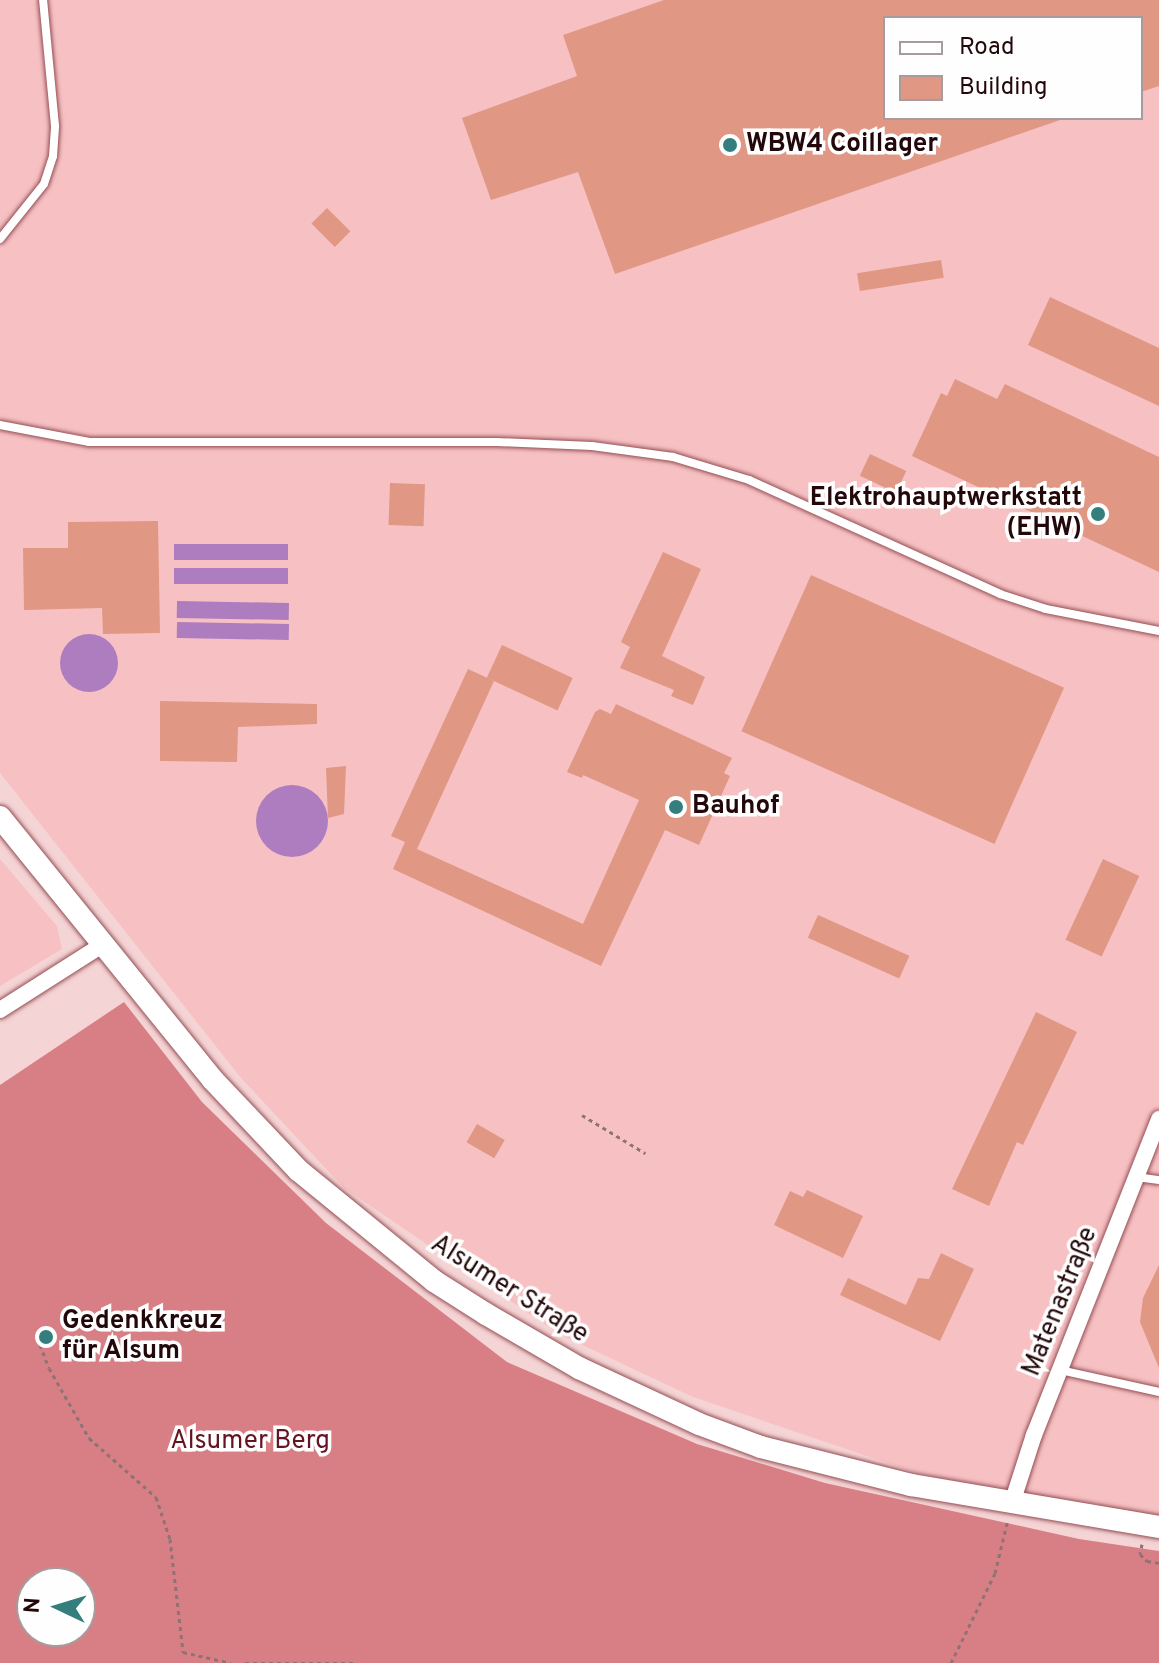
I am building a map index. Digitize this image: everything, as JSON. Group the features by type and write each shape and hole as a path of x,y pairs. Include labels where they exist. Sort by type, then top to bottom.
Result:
{"street":[{"name":"Alsumer Straße","path":"0,817 213,1080 298,1170 434,1281 486,1314 579,1368 699,1424 748,1442 831,1467 1012,1503 1152,1526"},
{"path":"0,1010 102,945"},
{"name":"Matenastraße","path":"1012,1503 1059,1370 1159,1119"}],"lane":[{"path":"0,239 37,195 53,156 55,126 43,0"},
{"path":"0,425 89,442 497,442 592,446 673,457 749,480 1000,594 1046,609 1159,631"},
{"path":"1137,1177 1159,1180"},
{"path":"1059,1370 1159,1392"}],"path":[{"path":"582,1115 645,1153"},
{"path":"37,1337 49,1368 89,1438 156,1497 170,1539 183,1652 231,1663"},
{"path":"951,1663 995,1573 1012,1503"},
{"path":"1152,1526 1140,1554 1147,1561 1159,1563"},
{"path":"245,1663 355,1663"}],"shaded area":[{"path":"0,0 1159,0 1159,1515 1008,1492 917,1473 693,1397 559,1334 344,1188 241,1078 0,773"},
{"path":"174,544 288,544 288,560 174,560"},
{"path":"174,568 288,568 288,584 174,584"},
{"path":"177,601 289,603 289,620 177,618"},
{"path":"177,622 289,624 289,640 177,638"},
{"path":"89,634 100,636 109,643 116,652 116,674 109,683 100,690 89,692 78,690 69,683 62,674 60,663 62,652 69,643 78,636"},
{"path":"292,785 318,795 328,821 318,847 292,857 266,847 256,821 266,795"},
{"path":"0,859 57,926 62,949 0,986"}],"green space":[{"name":"Alsumer Berg","path":"124,1002 202,1102 326,1223 507,1362 697,1444 825,1483 1079,1539 1159,1551 1159,1663 0,1663 0,1085"}],"building":[{"name":"WBW4 Coillager","path":"664,0 1159,0 1159,86 1143,91 1143,16 883,16 883,120 1060,120 615,274 578,172 491,200 462,118 577,76 563,35"},
{"path":"327,208 350,231 335,247 311,224"},
{"path":"941,260 944,278 860,291 857,273"},
{"path":"1050,297 1159,348 1159,406 1028,345"},
{"name":"Elektrohauptwerkstatt (EHW)","path":"955,379 997,399 1005,384 1159,457 1159,572 912,456 941,393 947,396"},
{"path":"870,454 906,471 896,493 860,476"},
{"path":"390,483 425,484 424,526 389,525"},
{"path":"158,521 160,633 103,634 102,608 24,610 23,548 68,548 68,522"},
{"path":"663,552 701,569 662,656 705,677 693,705 671,696 674,690 620,668 630,647 621,642"},
{"path":"811,575 1064,688 995,844 741,731"},
{"path":"502,645 573,678 557,711 487,678"},
{"name":"Bauhof","path":"468,669 494,681 417,849 583,924 639,800 583,775 582,778 567,772 595,712 600,709 611,714 616,704 732,758 724,773 730,776 699,845 665,830 601,966 393,869 405,842 391,836"},
{"path":"160,701 317,704 317,724 238,727 237,762 160,761"},
{"path":"346,766 344,814 328,818 326,768"},
{"path":"1103,859 1139,876 1102,957 1065,940"},
{"path":"818,915 909,956 899,979 808,938"},
{"path":"1036,1012 1077,1032 1023,1145 1017,1142 989,1206 952,1189"},
{"path":"477,1124 505,1140 494,1158 466,1142"},
{"path":"807,1190 863,1216 843,1258 774,1225 790,1191 803,1197"},
{"path":"941,1253 974,1269 940,1341 840,1295 848,1278 906,1305 918,1278 929,1279"},
{"path":"1159,1265 1159,1368 1140,1322 1143,1298"}],"place":[{"name":"WBW4 Coillager","path":"730,145"},
{"name":"Elektrohauptwerkstatt (EHW)","path":"1098,514"},
{"name":"Bauhof","path":"676,807"},
{"name":"Gedenkkreuz für Alsum","path":"46,1337"}]}
